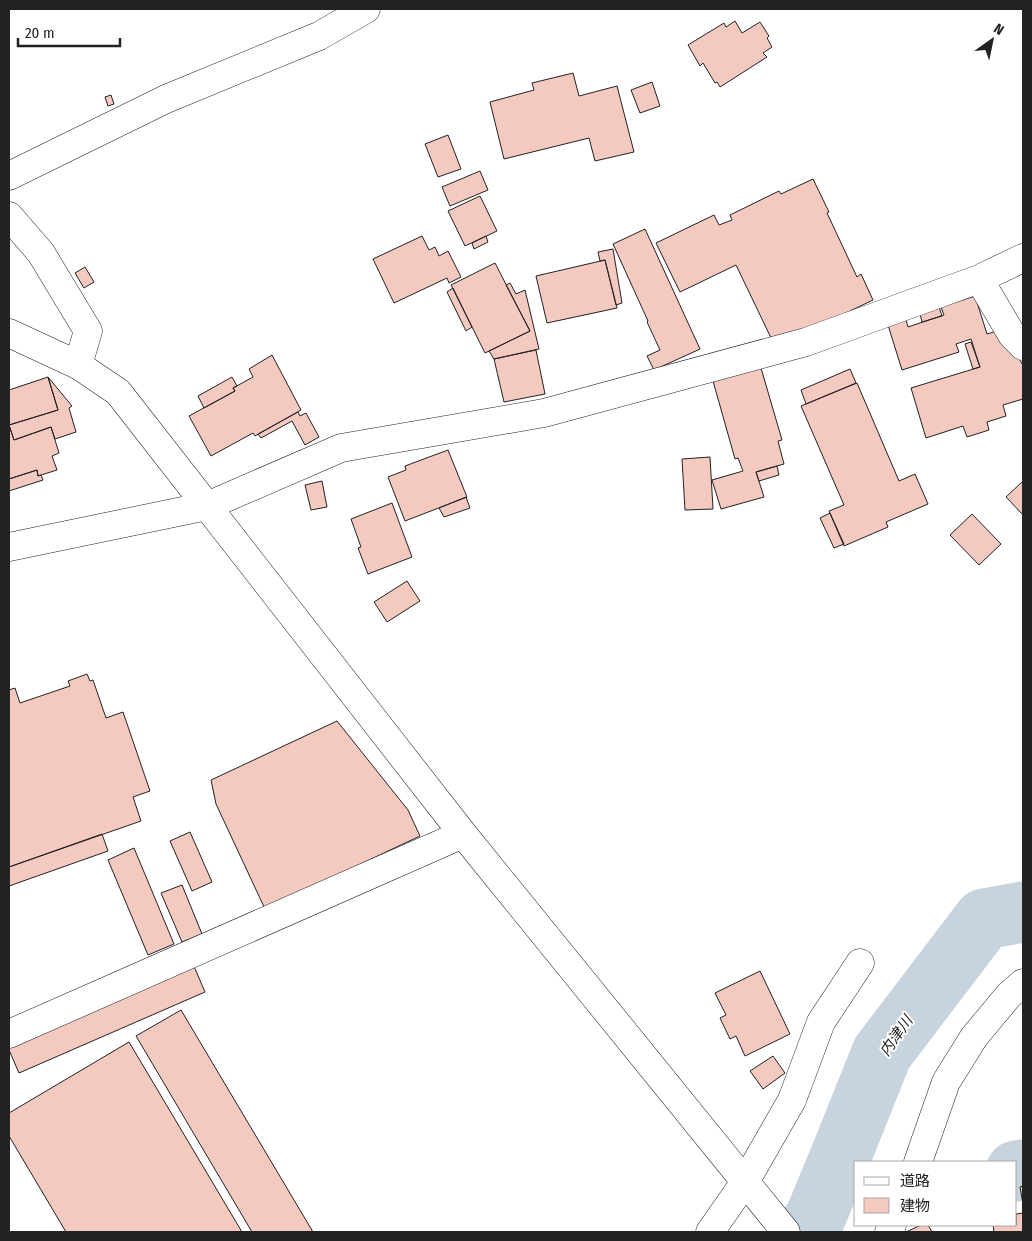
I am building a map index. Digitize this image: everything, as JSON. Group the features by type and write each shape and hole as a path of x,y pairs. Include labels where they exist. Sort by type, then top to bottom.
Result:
{"street":[{"path":"9,176 166,99 319,36 366,9"},
{"path":"9,216 40,253 88,331 78,365"},
{"path":"9,547 207,506 340,448 544,413 806,342 980,280 1023,258"},
{"path":"980,280 1012,335 1023,346"},
{"path":"9,334 78,365 118,392 463,834 786,1232"},
{"path":"9,1034 463,834"},
{"path":"710,1232 745,1182 792,1100 821,1022 860,963"},
{"path":"918,1161 946,1082 974,1037 1009,995 1023,983"}],"building":[{"path":"735,21 742,33 760,22 769,36 767,38 772,47 763,53 767,57 720,87 717,82 715,83 703,63 700,66 688,45 724,23 726,27"},
{"path":"573,73 579,96 617,86 634,152 595,161 589,138 504,159 490,102 534,90 532,83"},
{"path":"652,82 660,106 640,113 631,90"},
{"path":"111,95 114,104 108,106 105,97"},
{"path":"448,135 461,169 438,177 425,144"},
{"path":"480,171 488,190 450,206 442,187"},
{"path":"813,179 857,277 861,274 873,300 802,334 773,342 736,265 680,292 656,243 714,215 719,225 732,220 730,215 779,191 781,194"},
{"path":"480,196 497,231 465,246 448,211"},
{"path":"645,229 700,349 654,370 647,356 660,350 613,244"},
{"path":"422,236 429,250 435,247 439,256 448,251 461,277 449,283 447,278 394,303 373,259"},
{"path":"486,236 488,242 474,249 472,243"},
{"path":"613,249 622,303 616,305 605,260 600,261 598,252"},
{"path":"605,260 617,308 547,323 536,276"},
{"path":"495,263 530,331 485,353 451,285"},
{"path":"85,267 94,282 84,288 75,273"},
{"path":"510,283 516,294 525,290 539,349 494,359 489,351 530,331 506,285"},
{"path":"453,288 472,327 466,331 447,292"},
{"path":"975,296 987,334 1000,330 1023,365 1023,399 1003,405 1006,416 987,422 989,430 967,437 963,426 926,438 911,388 980,367 971,339 956,344 959,352 902,370 888,325 906,320 908,327 944,315 941,307"},
{"path":"939,307 942,316 922,322 920,314"},
{"path":"971,342 980,367 973,369 965,344"},
{"path":"536,350 545,394 504,402 494,359"},
{"path":"272,355 301,410 255,436 253,433 211,456 189,416 235,391 233,388 253,377 249,369"},
{"path":"761,368 782,440 778,441 784,464 756,472 764,497 721,509 712,480 743,471 738,458 735,459 713,381"},
{"path":"850,369 856,383 806,404 801,390"},
{"path":"48,377 58,410 9,425 9,390"},
{"path":"48,377 72,406 69,408 76,432 55,439 51,427 14,440 9,425 58,410"},
{"path":"232,377 237,386 233,388 235,391 204,408 198,396"},
{"path":"857,383 899,481 915,474 928,504 886,522 888,527 844,546 829,511 844,505 801,406"},
{"path":"298,412 300,416 306,413 319,437 305,445 292,421 261,438 258,434"},
{"path":"9,425 14,440 51,427 59,453 52,456 57,470 38,476 37,470 9,479"},
{"path":"448,450 467,497 405,521 388,477 406,470 405,466"},
{"path":"710,457 713,509 685,510 682,459"},
{"path":"777,466 779,475 759,481 756,472"},
{"path":"37,470 38,476 41,475 43,480 9,491 9,479"},
{"path":"322,481 327,507 311,510 305,485"},
{"path":"1023,481 1023,515 1006,497"},
{"path":"466,497 470,508 444,517 439,508"},
{"path":"392,503 412,557 368,574 358,548 361,547 351,519"},
{"path":"830,513 844,544 834,548 820,518"},
{"path":"972,514 1001,544 979,565 950,535"},
{"path":"407,581 420,601 387,622 374,602"},
{"path":"87,674 90,681 93,680 106,718 123,712 150,791 133,797 141,821 9,867 9,690 15,688 20,703 70,686 68,681"},
{"path":"337,721 408,810 420,836 265,909 216,804 211,780"},
{"path":"190,832 212,882 192,891 170,841"},
{"path":"102,834 108,851 9,886 9,867"},
{"path":"134,848 174,944 148,955 108,860"},
{"path":"182,885 202,934 182,942 161,893"},
{"path":"193,964 205,992 19,1073 9,1050 9,1045"},
{"path":"760,971 790,1034 745,1056 736,1036 730,1039 720,1018 726,1015 715,993"},
{"path":"181,1010 313,1232 252,1232 136,1036"},
{"path":"129,1042 242,1232 66,1232 9,1136 9,1113"},
{"path":"773,1056 785,1073 763,1089 750,1071"},
{"path":"1023,1186 1023,1204 1020,1187"},
{"path":"1023,1213 1023,1232 994,1232 993,1226 1017,1226 1017,1214"},
{"path":"919,1226 929,1226 932,1232 906,1232"}],"waterway":[{"path":"984,919 1023,894"},
{"name":"内津川","path":"805,1232 815,1218 882,1053 984,919 1023,912"},
{"path":"1017,1171 1023,1170"}]}
